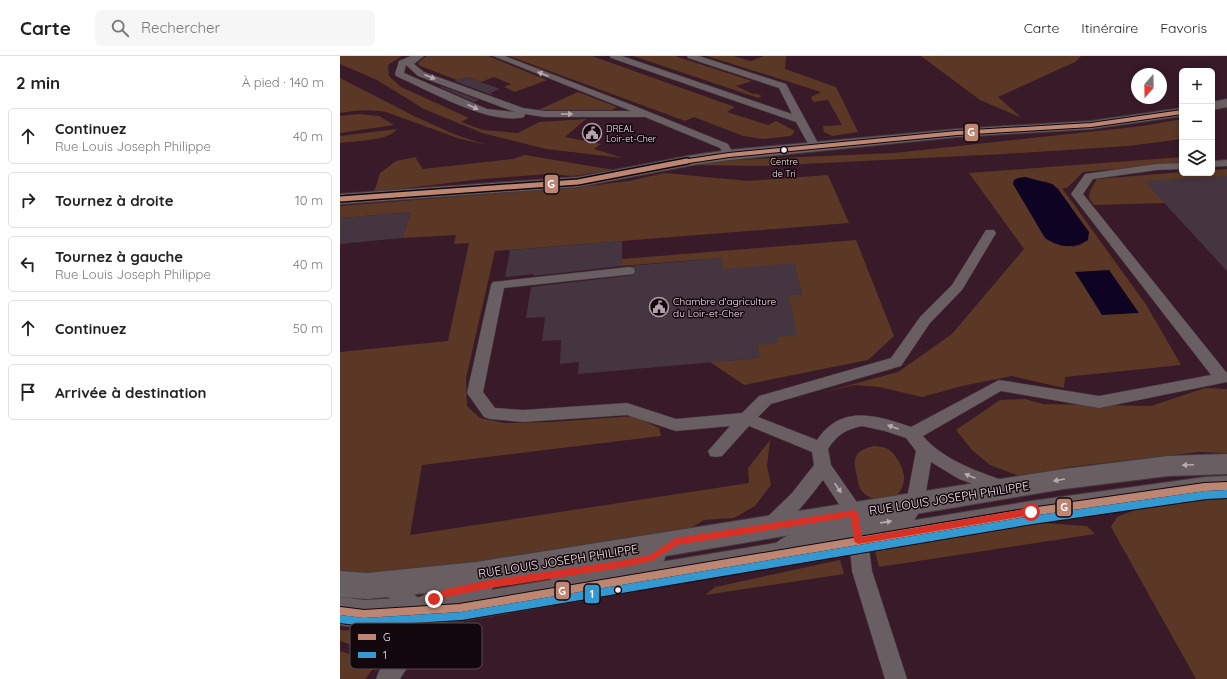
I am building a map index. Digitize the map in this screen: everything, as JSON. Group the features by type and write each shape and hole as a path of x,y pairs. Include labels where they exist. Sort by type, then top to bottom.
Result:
{"main road":[{"path":"1215,105 1227,103"},
{"path":"340,199 585,181 693,160 814,145 957,133 1091,125 1179,112"},
{"name":"RUE LOUIS JOSEPH PHILIPPE","path":"340,611 364,614 460,608 769,556 856,527 915,504 1064,479 1168,466 1227,464"},
{"name":"RUE LOUIS JOSEPH PHILIPPE","path":"340,584 367,586 476,575 769,527 856,527 1031,512 1206,487 1227,486"}],"lane":[{"path":"419,56 409,64 421,74 521,111 544,114"},
{"path":"419,56 402,63 399,74 485,112 506,116 544,114 645,114"},
{"path":"496,56 724,146 729,155"},
{"path":"614,56 800,120"},
{"path":"690,56 783,86 814,145"},
{"path":"1215,164 1227,163"},
{"path":"912,434 999,385 1099,402 1225,378 1077,194 1089,176 1157,167 1179,166"},
{"path":"716,451 765,400 896,362 925,320 957,287 990,233"},
{"path":"629,271 498,284 475,393 490,413 523,416 627,409 676,424 747,418 820,448"},
{"path":"896,679 862,571 856,527 823,466 820,448 830,433 846,424 862,420 887,425 912,434 925,450 965,474 1006,489"},
{"path":"915,504 925,450"},
{"path":"769,527 784,514 809,486 823,466"},
{"path":"411,623 415,610 446,593 485,585 652,558 676,542"},
{"path":"378,584 400,592 409,599 415,610"},
{"path":"387,679 394,669"}],"shaded area":[{"path":"340,56 1227,56 1227,679 340,679"},
{"path":"340,56 402,56 388,65 389,76 401,87 469,118 461,122 483,130 518,133 539,122 586,119 565,137 601,144 594,149 623,158 546,149 482,133 424,109 377,80 340,64"},
{"path":"426,56 488,56 547,80 515,92 504,87 511,84 494,77 481,82 467,77 457,80 420,66 418,63"},
{"path":"509,56 592,56 735,107 727,112 768,125 776,121 795,131 791,136 763,139 743,136 694,117 685,121"},
{"path":"633,56 675,56 752,81 736,86 753,94 762,96 758,98"},
{"path":"707,56 733,56 751,61 764,56 786,56 785,69 836,87 858,132 832,136 824,132 823,126 842,125 828,100 813,102 811,97 821,92"},
{"path":"921,56 1081,56 1075,62 998,97 1022,118 980,100"},
{"path":"340,78 416,117 456,135 487,145 460,139 386,112 363,110 340,113"},
{"path":"578,92 617,107 612,110 538,110"},
{"path":"358,114 379,116 394,125 340,133 340,116"},
{"path":"1179,120 1179,139 1128,146 1003,154 763,166 690,165 712,161 894,153 1143,126"},
{"path":"397,129 387,136 379,138 340,143 340,136"},
{"path":"525,155 614,170 573,176 549,174 482,179 374,192 380,173 396,161 415,157 423,169 513,159"},
{"path":"1179,157 1179,163 1083,172 1067,188 1062,188 1147,306 1181,365 1065,377 1064,388 1012,376 962,386 922,397 879,387 855,385 824,392 898,372 952,334 1024,249 969,173","holes":["1044,181 1052,184 1058,189 1088,240 1080,245 1072,247"]},
{"path":"1227,169 1227,176 1165,203 1094,205 1089,198 1090,191 1097,179 1179,172 1179,176 1215,176 1215,170"},
{"path":"664,173 748,181 828,175 849,223 495,251 466,378 467,406 480,418 504,423 552,422 634,416 659,428 661,436 422,465 410,535 749,483 748,468 770,440 767,466 771,485 755,506 734,518 704,520 684,532 483,561 362,575 340,572 340,352 448,341 469,243 454,244 456,235 402,238 411,212 340,218 340,206 588,186 629,181"},
{"path":"1025,177 1052,184 1058,189 1089,232 1088,240 1077,245 1066,246 1056,244 1045,238 1013,184 1014,180"},
{"path":"856,240 894,336 868,360 744,385 710,362 759,358 757,345 777,337 789,295 802,294 794,264 726,290 721,258 621,266 622,259"},
{"path":"1109,270 1139,313 1102,315 1075,272"},
{"path":"1205,388 1227,389 1227,453 1199,452 1068,467 1022,477 990,465 972,450 956,430 1000,400 1025,399 1043,404 1151,406"},
{"path":"874,446 889,450 898,460 903,472 904,481 901,489 897,496 889,501 872,498 863,492 858,484 855,464 856,456 863,450"},
{"path":"1227,494 1227,679 1196,679 1111,527 1117,517 1140,508"},
{"path":"1042,523 1087,526 1095,534 879,567 875,551"},
{"path":"840,560 844,574 705,595 715,587"},
{"path":"340,630 350,631 350,644 340,641"},
{"path":"340,651 350,654 350,669 373,669 365,679 340,679"}],"building":[{"path":"467,77 500,89 490,93 494,94 492,95 454,81"},
{"path":"441,86 479,100 474,102 440,87"},
{"path":"1227,176 1227,271 1144,181"},
{"path":"411,212 402,238 340,244 340,218"},
{"path":"622,241 622,266 533,276 533,274 505,277 510,250"},
{"name":"Chambre d'agriculture du Loir-et-Cher","path":"722,258 723,269 794,263 802,295 789,295 797,335 777,337 778,343 757,345 760,358 578,374 579,362 560,364 561,340 542,341 545,317 526,318 531,287 634,275 636,271 635,268 630,266"}],"transit line":[{"name":"G","path":"340,199 578,182 693,160 729,155 957,133 1091,125 1179,112"},
{"name":"G","path":"340,611 364,614 460,608 1031,512 1205,487 1227,486"},
{"name":"1","path":"340,619 364,622 461,616 1032,520 1206,495 1227,494"}],"place":[{"name":"DREAL Loir-et-Cher","path":"592,133"},
{"name":"Centre de Tri","path":"784,150"},
{"name":"Chambre d'agriculture du Loir-et-Cher","path":"659,307"}],"route":[{"path":"434,599 446,593 485,585 652,558 676,542 854,513 858,541 1031,512"}]}
